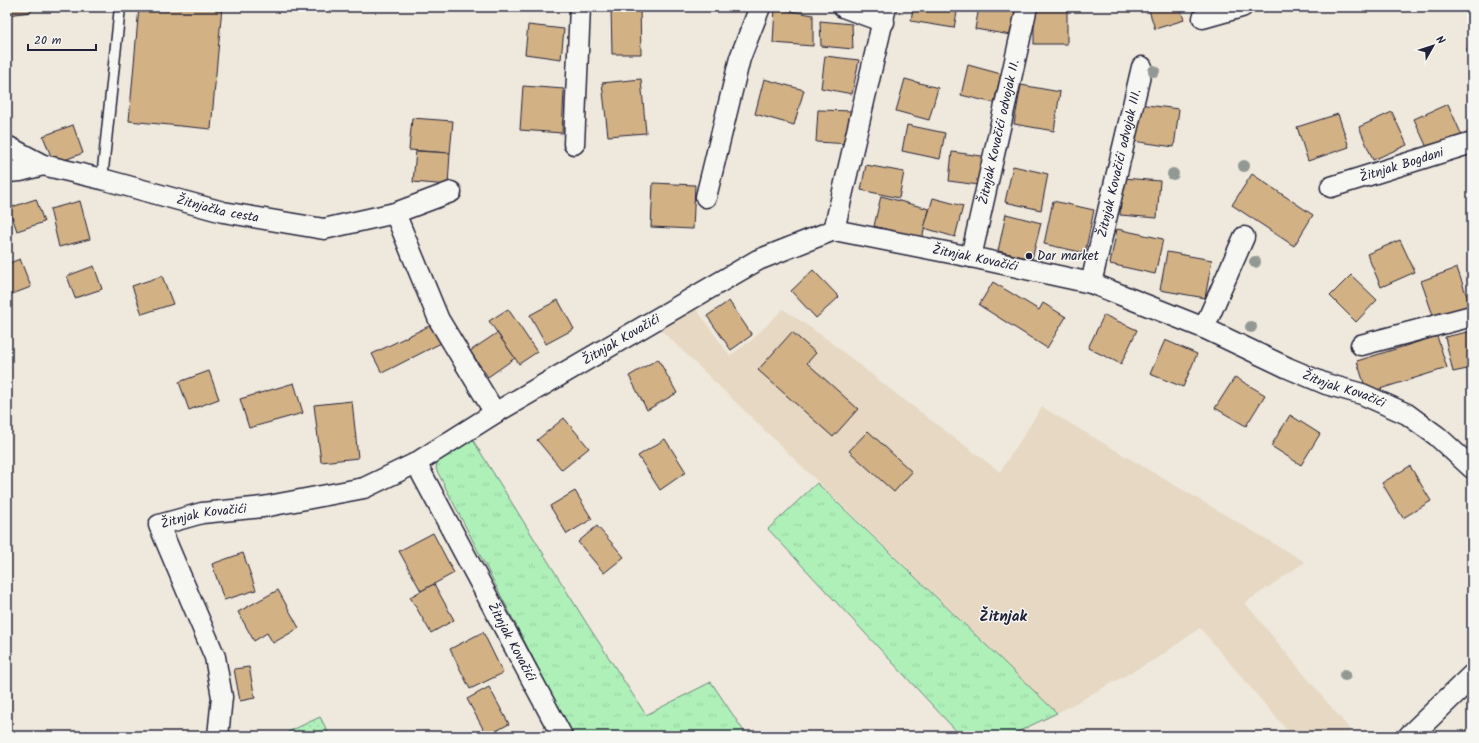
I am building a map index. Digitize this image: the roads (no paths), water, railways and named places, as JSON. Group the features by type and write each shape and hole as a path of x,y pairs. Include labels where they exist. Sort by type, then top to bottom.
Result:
{"street":[{"path":"574,144 580,7"},
{"path":"706,197 740,58 760,7"},
{"path":"834,230 885,15 843,7"},
{"name":"Žitnjak Kovačići odvojak II.","path":"972,257 1027,7"},
{"path":"1203,18 1242,7"},
{"name":"Žitnjak Kovačići odvojak III.","path":"1091,283 1142,67"},
{"name":"Žitnjak Bogdani","path":"1331,186 1472,143"},
{"name":"Žitnjačka cesta","path":"7,146 43,165 102,179 223,212 324,229 395,213 451,192"},
{"name":"Žitnjačka cesta","path":"7,172 20,171 43,165"},
{"path":"395,213 439,320 495,413"},
{"name":"Žitnjak Kovačići","path":"218,736 222,697 215,657 159,525 202,512 263,507 364,488 416,462 495,413 758,260 834,230 972,257 1091,283 1204,328 1288,368 1326,384 1369,397 1407,414 1437,436 1472,468"},
{"path":"1204,328 1244,236"},
{"path":"1361,345 1472,316"},
{"name":"Žitnjak Kovačići","path":"416,462 562,736"},
{"path":"1410,736 1472,676"}],"lane":[{"path":"102,179 120,7"}],"place":[{"name":"Dar market","path":"1029,256"}],"district":[{"name":"Žitnjak","path":"1003,617"}]}
